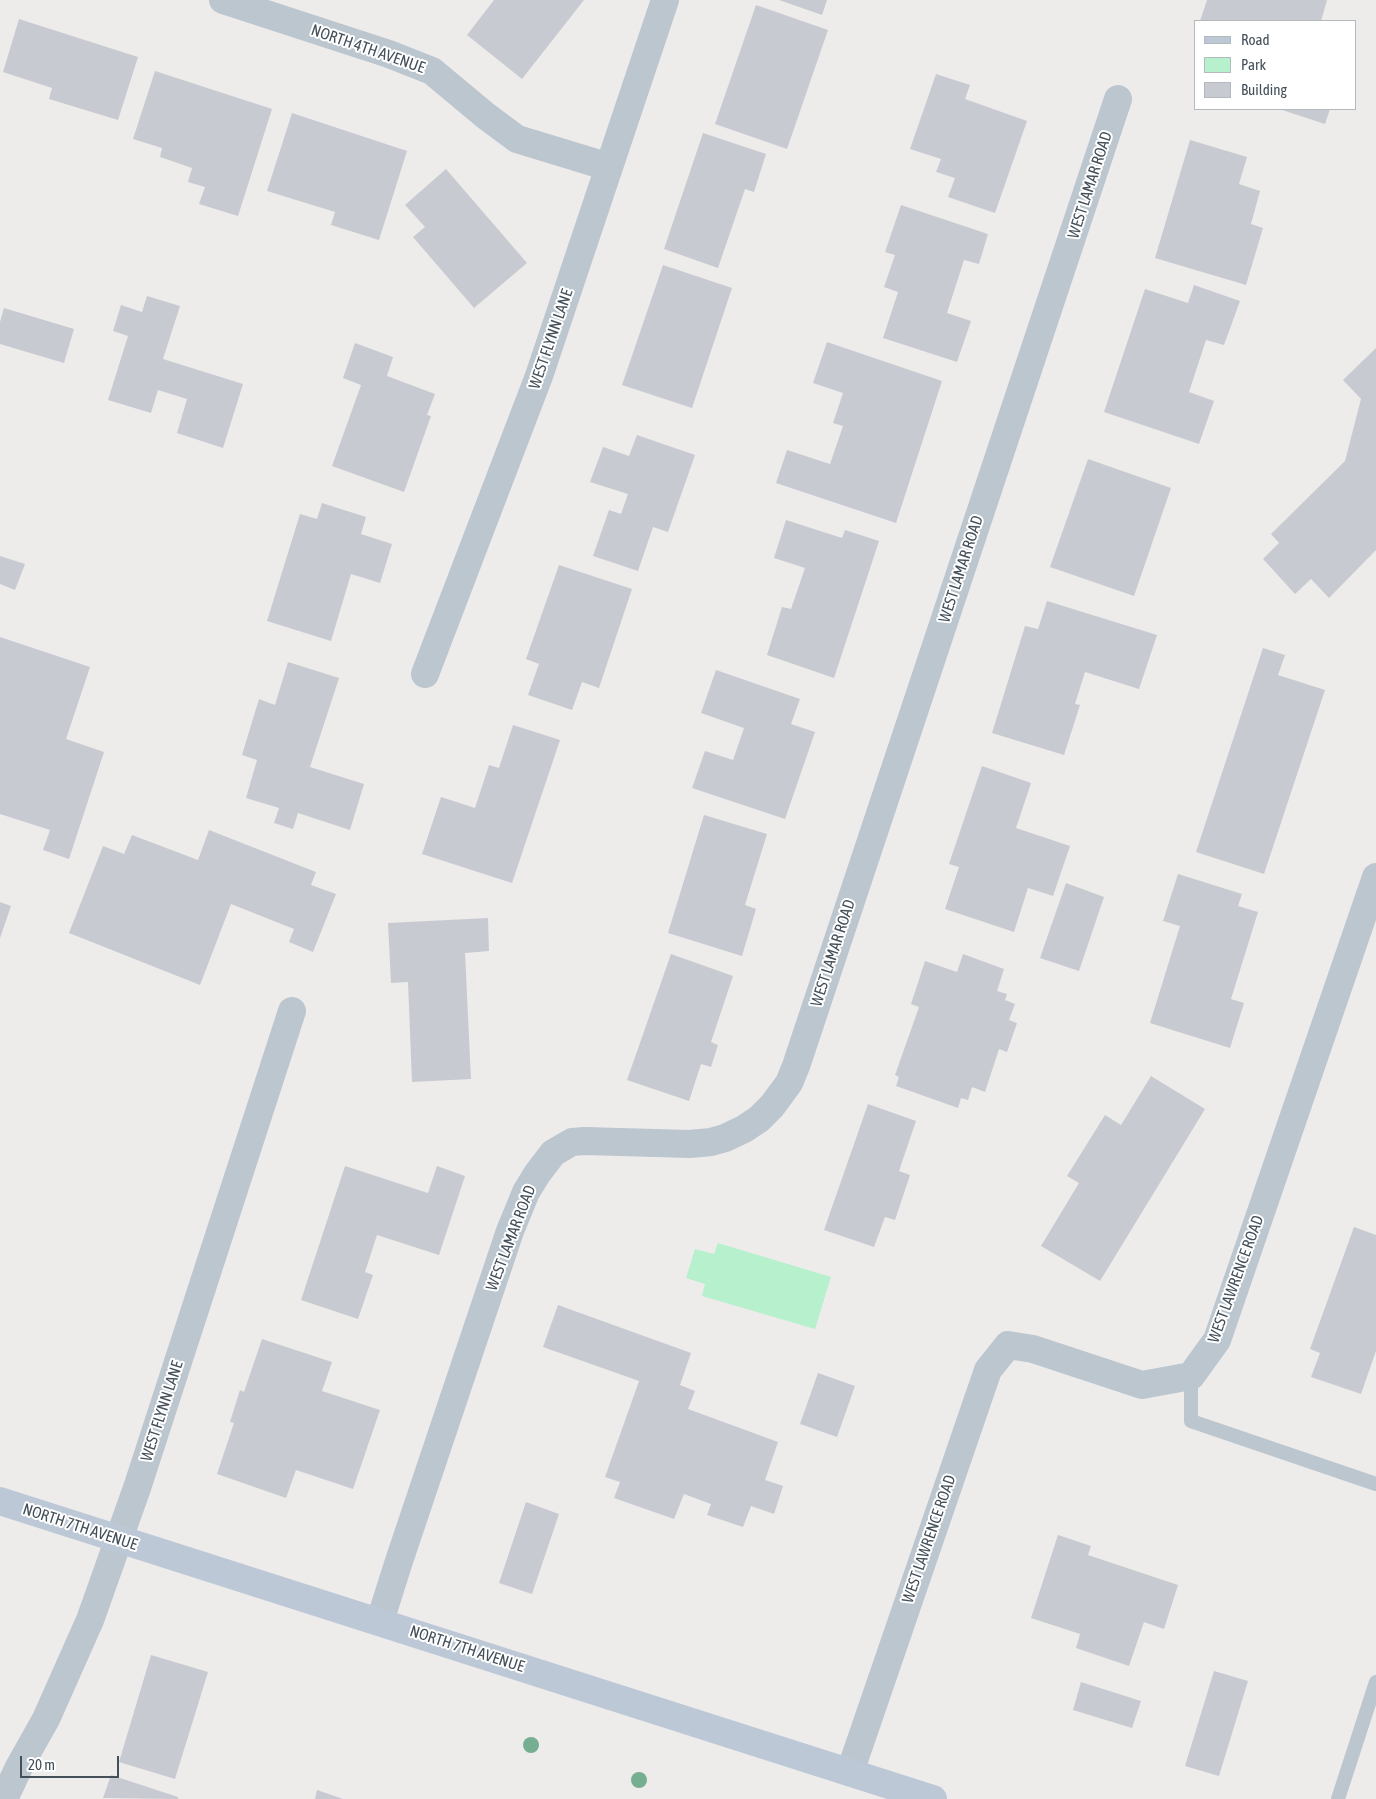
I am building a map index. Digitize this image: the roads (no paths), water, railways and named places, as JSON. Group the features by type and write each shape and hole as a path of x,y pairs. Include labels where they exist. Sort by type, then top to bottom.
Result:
{"main road":[{"name":"NORTH 7TH AVENUE","path":"0,1501 933,1799"}],"street":[{"name":"NORTH 4TH AVENUE","path":"223,0 388,54 432,71 517,139 609,167"},
{"name":"WEST FLYNN LANE","path":"425,674 539,376 664,0"},
{"name":"WEST LAMAR ROAD","path":"380,1622 510,1231 526,1192 537,1174 557,1150 572,1142 690,1144 725,1138 744,1129 758,1119 772,1106 789,1083 1118,99"},
{"name":"WEST LAWRENCE ROAD","path":"850,1772 988,1370 1008,1345 1033,1348 1142,1385 1191,1376 1217,1340 1376,877"},
{"name":"WEST FLYNN LANE","path":"4,1799 18,1767 46,1719 90,1620 119,1540 292,1011"}],"lane":[{"path":"1191,1376 1191,1420 1376,1484"},
{"path":"1338,1799 1376,1682"}]}
